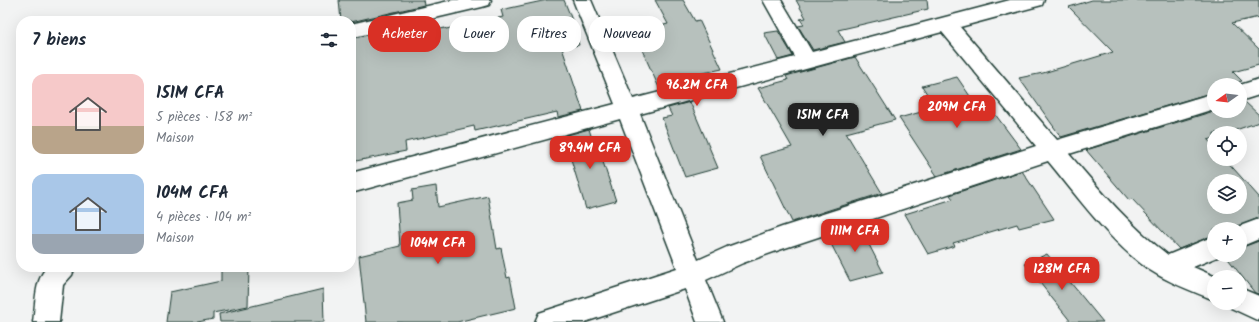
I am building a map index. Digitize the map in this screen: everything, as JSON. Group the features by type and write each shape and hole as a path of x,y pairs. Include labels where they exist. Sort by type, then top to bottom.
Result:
{"street":[{"path":"356,30 482,0"},
{"path":"582,0 627,109 710,322"},
{"path":"772,0 807,61"},
{"path":"356,182 1034,0"},
{"path":"946,24 1108,216 1139,248 1166,267 1207,285"},
{"path":"1247,91 1259,87"},
{"path":"548,322 692,275 735,255 782,238 1053,150 1207,103"},
{"path":"1247,233 1259,229"},
{"path":"1166,267 1207,250"},
{"path":"46,322 51,280 58,272"},
{"path":"1247,303 1259,309"}],"building":[{"path":"339,0 423,0 424,5 377,16 368,16 368,18 356,21 356,16 341,16"},
{"path":"547,0 564,0 570,16 517,16 517,52 563,52 583,111 558,117 557,112 475,131 474,126 405,142 406,151 356,161 356,38 368,35 368,52 441,52 441,29 449,28 449,52 509,52 509,16 503,16 501,10"},
{"path":"655,0 683,0 695,21 699,20 722,69 680,78 682,85 660,90 643,52 665,52 665,25 668,24"},
{"path":"796,0 927,0 928,9 838,30 845,42 813,50 798,26 804,25 800,19 806,18"},
{"path":"1092,0 1259,0 1259,17 1232,23 1259,49 1259,65 1233,72 1239,78 1207,78 1207,94 1061,137 1019,78 1043,73 1113,52 1069,7"},
{"path":"778,31 793,56 778,60 764,33"},
{"path":"855,57 895,120 846,133 882,193 792,222 760,156 792,147 758,88 788,80 786,76"},
{"path":"957,77 976,105 986,102 1021,149 937,176 899,118 936,108 922,86"},
{"path":"690,102 718,168 685,177 662,118 672,116 668,108"},
{"path":"1247,104 1259,115 1259,122 1247,126 1207,126 1207,166 1231,166 1238,174 1207,174 1207,214 1247,214 1247,184 1259,197 1259,218 1247,223 1207,222 1207,238 1179,249 1132,199 1129,200 1086,150 1207,113 1207,118 1247,118"},
{"path":"589,129 593,142 596,141 616,201 586,209 564,136"},
{"path":"1022,171 1054,219 1019,228 1017,224 953,243 955,246 928,254 905,214 953,199 950,195"},
{"path":"436,186 438,207 488,196 497,249 501,248 507,278 510,277 516,308 457,322 366,322 359,256 400,246 397,203 413,200 412,190"},
{"path":"859,225 883,272 850,281 827,236"},
{"path":"1259,241 1259,294 1255,293 1247,283 1247,270 1237,270 1231,262 1247,262 1247,245"},
{"path":"1047,254 1103,322 1071,322 1025,264"},
{"path":"221,272 249,272 248,306 213,313 213,319 198,322 166,322 170,292 221,281"},
{"path":"323,289 324,322 220,322 219,314"}]}
